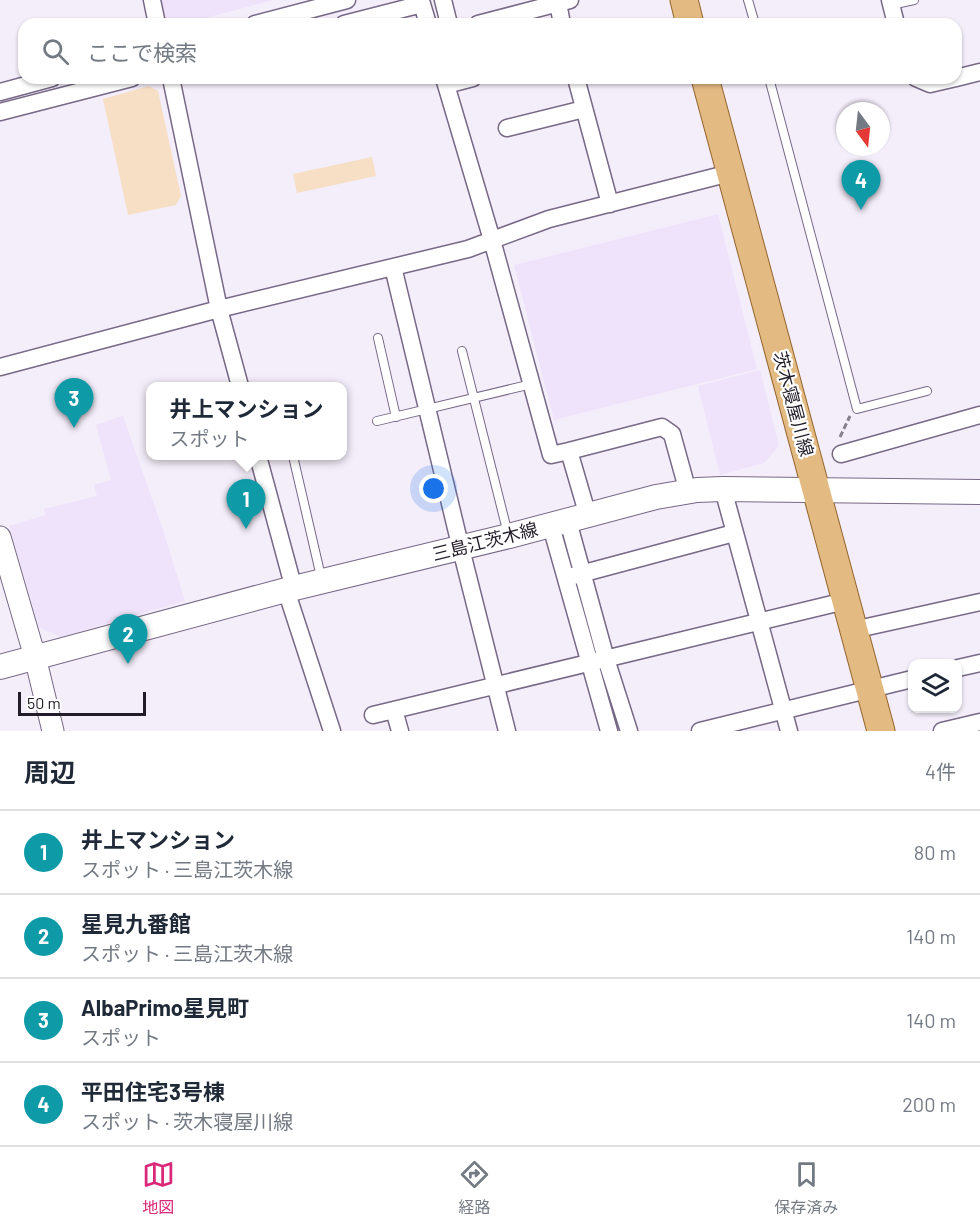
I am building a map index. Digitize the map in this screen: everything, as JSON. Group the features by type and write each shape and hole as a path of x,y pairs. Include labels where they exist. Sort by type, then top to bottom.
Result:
{"main road":[{"path":"684,0 688,18"},
{"name":"茨木寝屋川線","path":"707,84 880,731"},
{"name":"三島江茨木線","path":"0,667 656,497 723,489 980,492"}],"street":[{"path":"152,0 156,18"},
{"path":"278,18 347,0"},
{"path":"443,0 448,18"},
{"path":"501,18 564,2 563,18"},
{"path":"891,3 895,18"},
{"path":"367,18 422,4 426,18"},
{"path":"962,76 980,72"},
{"path":"0,92 30,84"},
{"path":"0,112 109,84"},
{"path":"172,84 219,309 239,382"},
{"path":"446,84 492,240 551,455 662,427 672,434 688,492"},
{"path":"578,84 609,204"},
{"path":"507,128 584,109"},
{"path":"0,367 219,309 468,249 549,219 730,173"},
{"path":"393,267 507,731"},
{"path":"838,450 980,415"},
{"path":"569,451 569,521 565,578 609,731"},
{"path":"259,460 290,590 332,731"},
{"path":"723,489 789,731"},
{"path":"569,521 606,659 629,731"},
{"path":"565,578 734,533"},
{"path":"0,537 5,576 34,657 52,731"},
{"path":"374,715 845,601"},
{"path":"853,630 980,602"},
{"path":"962,667 980,663"},
{"path":"700,731 908,680"},
{"path":"394,710 400,731"},
{"path":"942,731 980,722"}],"lane":[{"path":"748,0 753,18"},
{"path":"891,3 914,0"},
{"path":"771,84 857,409 927,391"},
{"path":"378,338 396,417"},
{"path":"462,351 509,536"},
{"path":"377,421 532,384"},
{"path":"294,460 322,582"}],"path":[{"path":"838,450 851,412 857,409"}],"shaded area":[{"path":"160,0 273,0 206,18 164,18"},
{"path":"149,86 158,91 181,196 176,205 128,215 103,99"},
{"path":"372,157 376,176 297,193 293,174"},
{"path":"718,214 757,369 554,420 514,265"},
{"path":"760,370 779,446 764,463 720,475 698,386"},
{"path":"123,416 185,601 60,637 39,627 9,526 45,515 44,509 97,496 94,485 111,480 96,425"}],"place":[{"name":"平田住宅3号棟","path":"861,210"},
{"name":"AlbaPrimo星見町","path":"74,428"},
{"name":"井上マンション","path":"246,529"},
{"name":"星見九番館","path":"128,664"}]}
